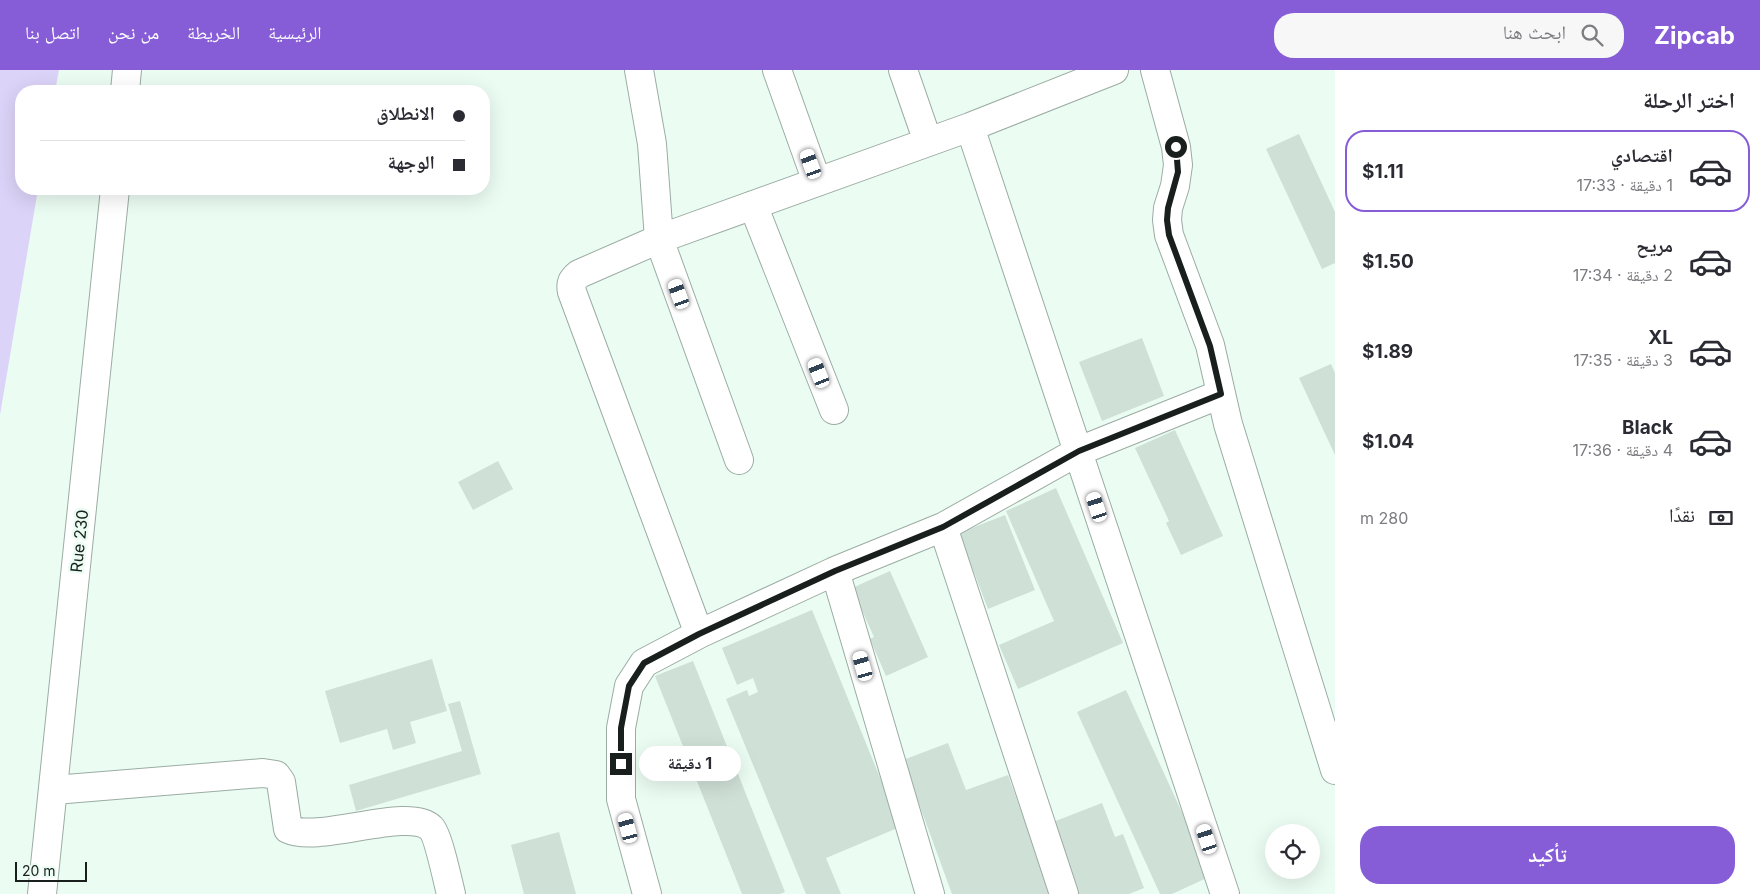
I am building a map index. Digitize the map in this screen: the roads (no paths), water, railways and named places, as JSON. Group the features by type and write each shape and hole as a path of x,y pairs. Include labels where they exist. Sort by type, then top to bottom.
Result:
{"street":[{"path":"126,85 127,70"},
{"path":"639,70 652,144 659,239 739,460"},
{"path":"778,70 817,182"},
{"path":"903,70 928,142"},
{"path":"699,634 575,301 571,286 574,278 579,274 659,239 970,127 1114,70"},
{"path":"1155,70 1176,147 1178,165 1177,179 1168,208 1169,235 1210,346 1228,424 1335,770"},
{"path":"970,127 1226,894"},
{"name":"Rue 230","path":"42,894 114,195"},
{"path":"753,206 834,410"},
{"path":"647,894 621,799 621,728 629,686 644,663 699,634 835,571 943,527 1079,451 1221,394"},
{"path":"943,527 1064,894"},
{"path":"835,571 930,894"},
{"path":"54,790 226,775 273,774 280,778 288,829 294,832 345,829 391,822 423,823 430,828 435,836 451,894"}]}
